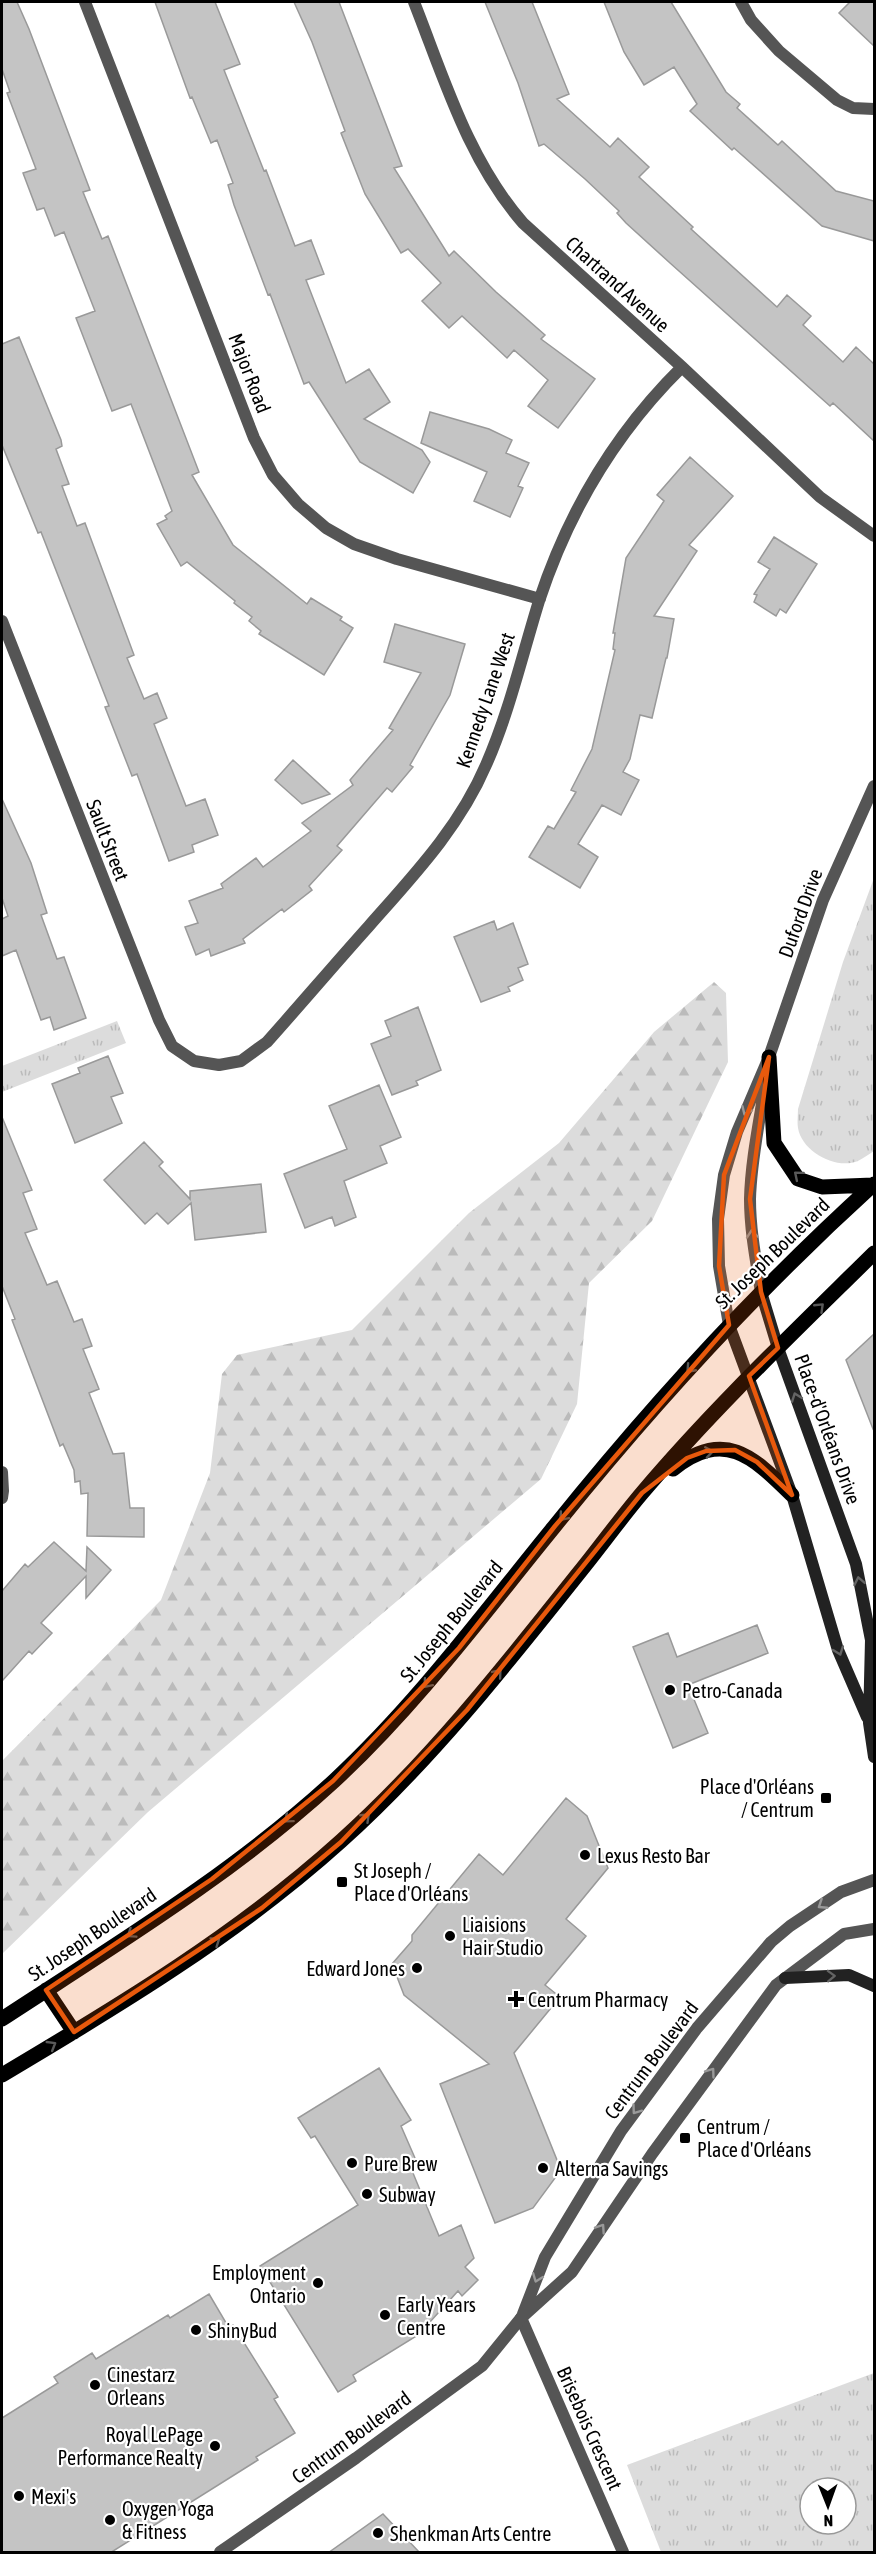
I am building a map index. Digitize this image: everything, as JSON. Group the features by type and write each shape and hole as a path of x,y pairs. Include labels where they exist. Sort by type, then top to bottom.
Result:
{"main road":[{"path":"769,1057 774,1143 798,1179 822,1187 874,1184"},
{"name":"St. Joseph Boulevard","path":"2,2019 212,1879 333,1781 399,1716 451,1656 555,1526 729,1325 760,1292 874,1184"},
{"path":"2,2075 181,1965 262,1908 341,1842 405,1779 466,1710 642,1493 749,1376 874,1253"},
{"name":"Place-d'Orléans Drive","path":"760,1292 856,1564 871,1640 869,1722 874,1757"},
{"name":"Place-d'Orléans Drive","path":"729,1325 792,1495 838,1650 869,1722"},
{"path":"642,1493 687,1458 706,1451 735,1450 758,1462 792,1495"},
{"path":"785,1978 849,1975 874,1986"},
{"path":"46,1990 74,2032"}],"street":[{"name":"Major Road","path":"85,2 250,429 273,475 298,504 326,528 354,544 540,599"},
{"name":"Chartrand Avenue","path":"414,2 476,155 503,201 522,223 682,367 820,497 874,536"},
{"path":"741,2 751,20 779,51 837,100 853,108 874,109"},
{"name":"Kennedy Lane West","path":"194,1061 219,1065 241,1061 267,1042 435,851 462,810 485,766 507,707 540,599 561,544 590,485 651,398 682,367"},
{"name":"Sault Street","path":"2,621 159,1020 172,1046 194,1061"},
{"name":"Duford Drive","path":"729,1325 719,1266 718,1219 724,1175 736,1132 769,1057 823,900 874,786"},
{"name":"Duford Drive","path":"760,1292 752,1237 750,1199 754,1155 769,1057"},
{"path":"2,1472 2,1498"},
{"name":"Centrum Boulevard","path":"521,2318 545,2257 615,2140 697,2028 771,1942 790,1926 841,1892 874,1880"},
{"name":"Centrum Boulevard","path":"220,2553 482,2366 521,2318 572,2272 676,2120 771,1992 785,1978 844,1934 874,1929"},
{"name":"Brisebois Crescent","path":"521,2318 623,2553"}],"highlighted area":[{"path":"769,1057 750,1199 761,1292 778,1348 749,1376 792,1495 757,1462 735,1450 706,1451 687,1458 642,1493 467,1710 341,1842 262,1908 74,2032 46,1990 212,1879 276,1829 333,1781 459,1648 555,1526 729,1325 719,1266 724,1175"}],"green space":[{"path":"874,878 874,1151 858,1161 840,1163 821,1157 806,1145 798,1128 798,1109 843,962"},
{"path":"714,982 726,993 728,1062 652,1221 589,1283 577,1404 541,1479 148,1812 2,1954 2,1761 161,1600 210,1473 222,1374 237,1355 352,1330 469,1213 559,1143 654,1032"},
{"path":"117,1021 126,1043 2,1092 2,1066"},
{"path":"874,2373 874,2552 661,2552 627,2465"}],"building":[{"path":"2,2 17,2 29,29 90,190 83,192 102,239 108,236 199,472 192,475 233,545 307,604 311,598 342,617 340,620 353,628 324,675 259,634 261,631 249,621 252,617 187,562 181,566 157,524 167,519 165,516 172,511 131,404 112,411 76,318 95,311 64,232 55,236 44,208 37,210 23,173 36,169 7,93 10,92 2,69"},
{"path":"155,2 215,2 240,64 224,70 264,171 266,170 295,246 311,240 324,274 306,280 346,383 369,369 390,402 364,419 422,450 430,462 413,493 360,462 309,382 304,384 234,205 228,185 233,183 217,140 211,143 192,97 190,98"},
{"path":"294,2 339,2 402,166 394,168 449,256 454,251 545,335 541,339 595,379 558,428 528,406 548,380 514,350 507,358 462,316 449,328 422,301 441,283 408,249 401,253 365,194 341,133 345,131 312,42"},
{"path":"485,2 532,2 569,94 557,99 610,147 618,138 649,167 639,177 693,227 691,229 777,307 787,295 811,316 803,325 843,362 856,347 874,364 874,441 833,403 830,406 670,263 626,223 617,213 619,211 585,179 544,144 539,146 518,83"},
{"path":"604,2 671,2 726,92 740,104 737,108 778,145 782,141 836,191 874,201 874,241 822,226 734,148 732,150 690,111 697,104 674,67 644,85 624,52"},
{"path":"850,2 874,2 874,46 839,13"},
{"path":"19,337 61,440 62,446 56,449 69,484 62,486 77,526 85,523 134,655 127,658 144,699 157,693 167,718 154,724 186,806 205,799 218,835 192,845 194,852 169,861 137,774 132,776 105,707 109,706 41,532 38,533 2,445 2,344"},
{"path":"430,412 489,429 512,440 506,453 529,463 518,486 523,488 510,517 474,501 487,472 421,443"},
{"path":"690,457 733,496 689,545 697,551 654,616 674,619 652,718 640,715 630,759 623,772 639,780 621,815 602,805 578,844 598,857 580,888 529,857 548,826 554,829 576,792 571,790 592,749 615,650 613,649 615,633 613,633 626,558 664,501 657,495"},
{"path":"774,537 817,564 786,613 780,609 776,616 754,602 757,595 754,594 770,569 758,562"},
{"path":"395,624 465,644 450,695 410,765 413,767 392,792 387,788 337,846 342,850 309,886 312,890 284,912 282,909 243,939 245,943 211,956 209,949 196,955 185,927 198,923 189,901 223,888 221,884 256,858 263,867 311,831 302,823 353,785 350,780 393,730 389,728 421,673 384,662"},
{"path":"293,760 330,794 302,804 275,780"},
{"path":"2,799 31,863 47,913 41,915 57,959 64,957 86,1018 54,1030 50,1017 41,1020 16,950 2,956 2,919 8,916 2,898"},
{"path":"494,921 497,930 513,923 528,964 518,968 523,980 508,987 510,991 481,1002 454,937"},
{"path":"418,1007 441,1070 416,1081 418,1085 392,1095 371,1044 391,1036 385,1021"},
{"path":"108,1056 123,1093 111,1097 122,1123 75,1143 52,1084 80,1073 78,1068"},
{"path":"379,1085 401,1137 380,1146 387,1163 344,1181 356,1217 335,1226 332,1217 305,1228 284,1174 347,1149 329,1106"},
{"path":"2,1117 32,1190 23,1193 37,1229 25,1233 47,1285 57,1281 74,1322 82,1319 92,1346 83,1349 99,1389 89,1393 113,1454 124,1453 130,1508 144,1508 144,1537 87,1536 88,1493 81,1494 80,1481 75,1482 74,1470 63,1444 60,1446 12,1320 15,1319 2,1286"},
{"path":"144,1142 163,1162 159,1166 190,1199 190,1191 261,1184 266,1232 195,1240 191,1203 168,1224 157,1213 145,1224 104,1180"},
{"path":"874,1334 874,1428 873,1429 846,1360"},
{"path":"54,1542 86,1571 87,1547 111,1570 86,1598 86,1576 41,1623 52,1633 32,1654 29,1651 2,1681 2,1591 25,1564 28,1567"},
{"name":"Petro-Canada","path":"757,1625 768,1653 688,1685 708,1733 673,1748 633,1647 668,1633 677,1657"},
{"path":"566,1798 587,1816 608,1868 566,1919 586,1936 545,1985 560,1997 514,2053 561,2170 533,2208 495,2223 440,2084 489,2064 404,1995 392,1964 412,1941 412,1935 479,1854 503,1875"},
{"path":"379,2068 411,2120 401,2126 415,2158 408,2161 439,2236 461,2225 474,2258 465,2267 478,2280 462,2296 458,2291 429,2323 431,2327 353,2375 356,2381 338,2392 260,2266 358,2205 315,2136 311,2138 298,2118"},
{"path":"209,2294 229,2328 233,2325 278,2397 274,2399 295,2433 256,2457 258,2460 110,2553 2,2553 2,2418 58,2383 54,2377 92,2353 96,2359 168,2315 170,2318"},
{"name":"Shenkman Arts Centre","path":"383,2514 420,2553 328,2553"}],"place":[{"name":"Petro-Canada","path":"670,1690"},
{"name":"Place d'Orléans / Centrum","path":"826,1798"},
{"name":"Lexus Resto Bar","path":"585,1855"},
{"name":"St Joseph / Place d'Orléans","path":"342,1882"},
{"name":"Liaisions Hair Studio","path":"450,1936"},
{"name":"Edward Jones","path":"417,1968"},
{"name":"Centrum Pharmacy","path":"516,1999"},
{"name":"Centrum / Place d'Orléans","path":"685,2138"},
{"name":"Pure Brew","path":"352,2163"},
{"name":"Alterna Savings","path":"543,2168"},
{"name":"Subway","path":"367,2194"},
{"name":"Employment Ontario","path":"318,2283"},
{"name":"Early Years Centre","path":"385,2315"},
{"name":"ShinyBud","path":"196,2330"},
{"name":"Cinestarz Orleans","path":"95,2385"},
{"name":"Royal LePage Performance Realty","path":"215,2446"},
{"name":"Mexi's","path":"19,2496"},
{"name":"Oxygen Yoga & Fitness","path":"110,2520"},
{"name":"Shenkman Arts Centre","path":"378,2533"}]}
